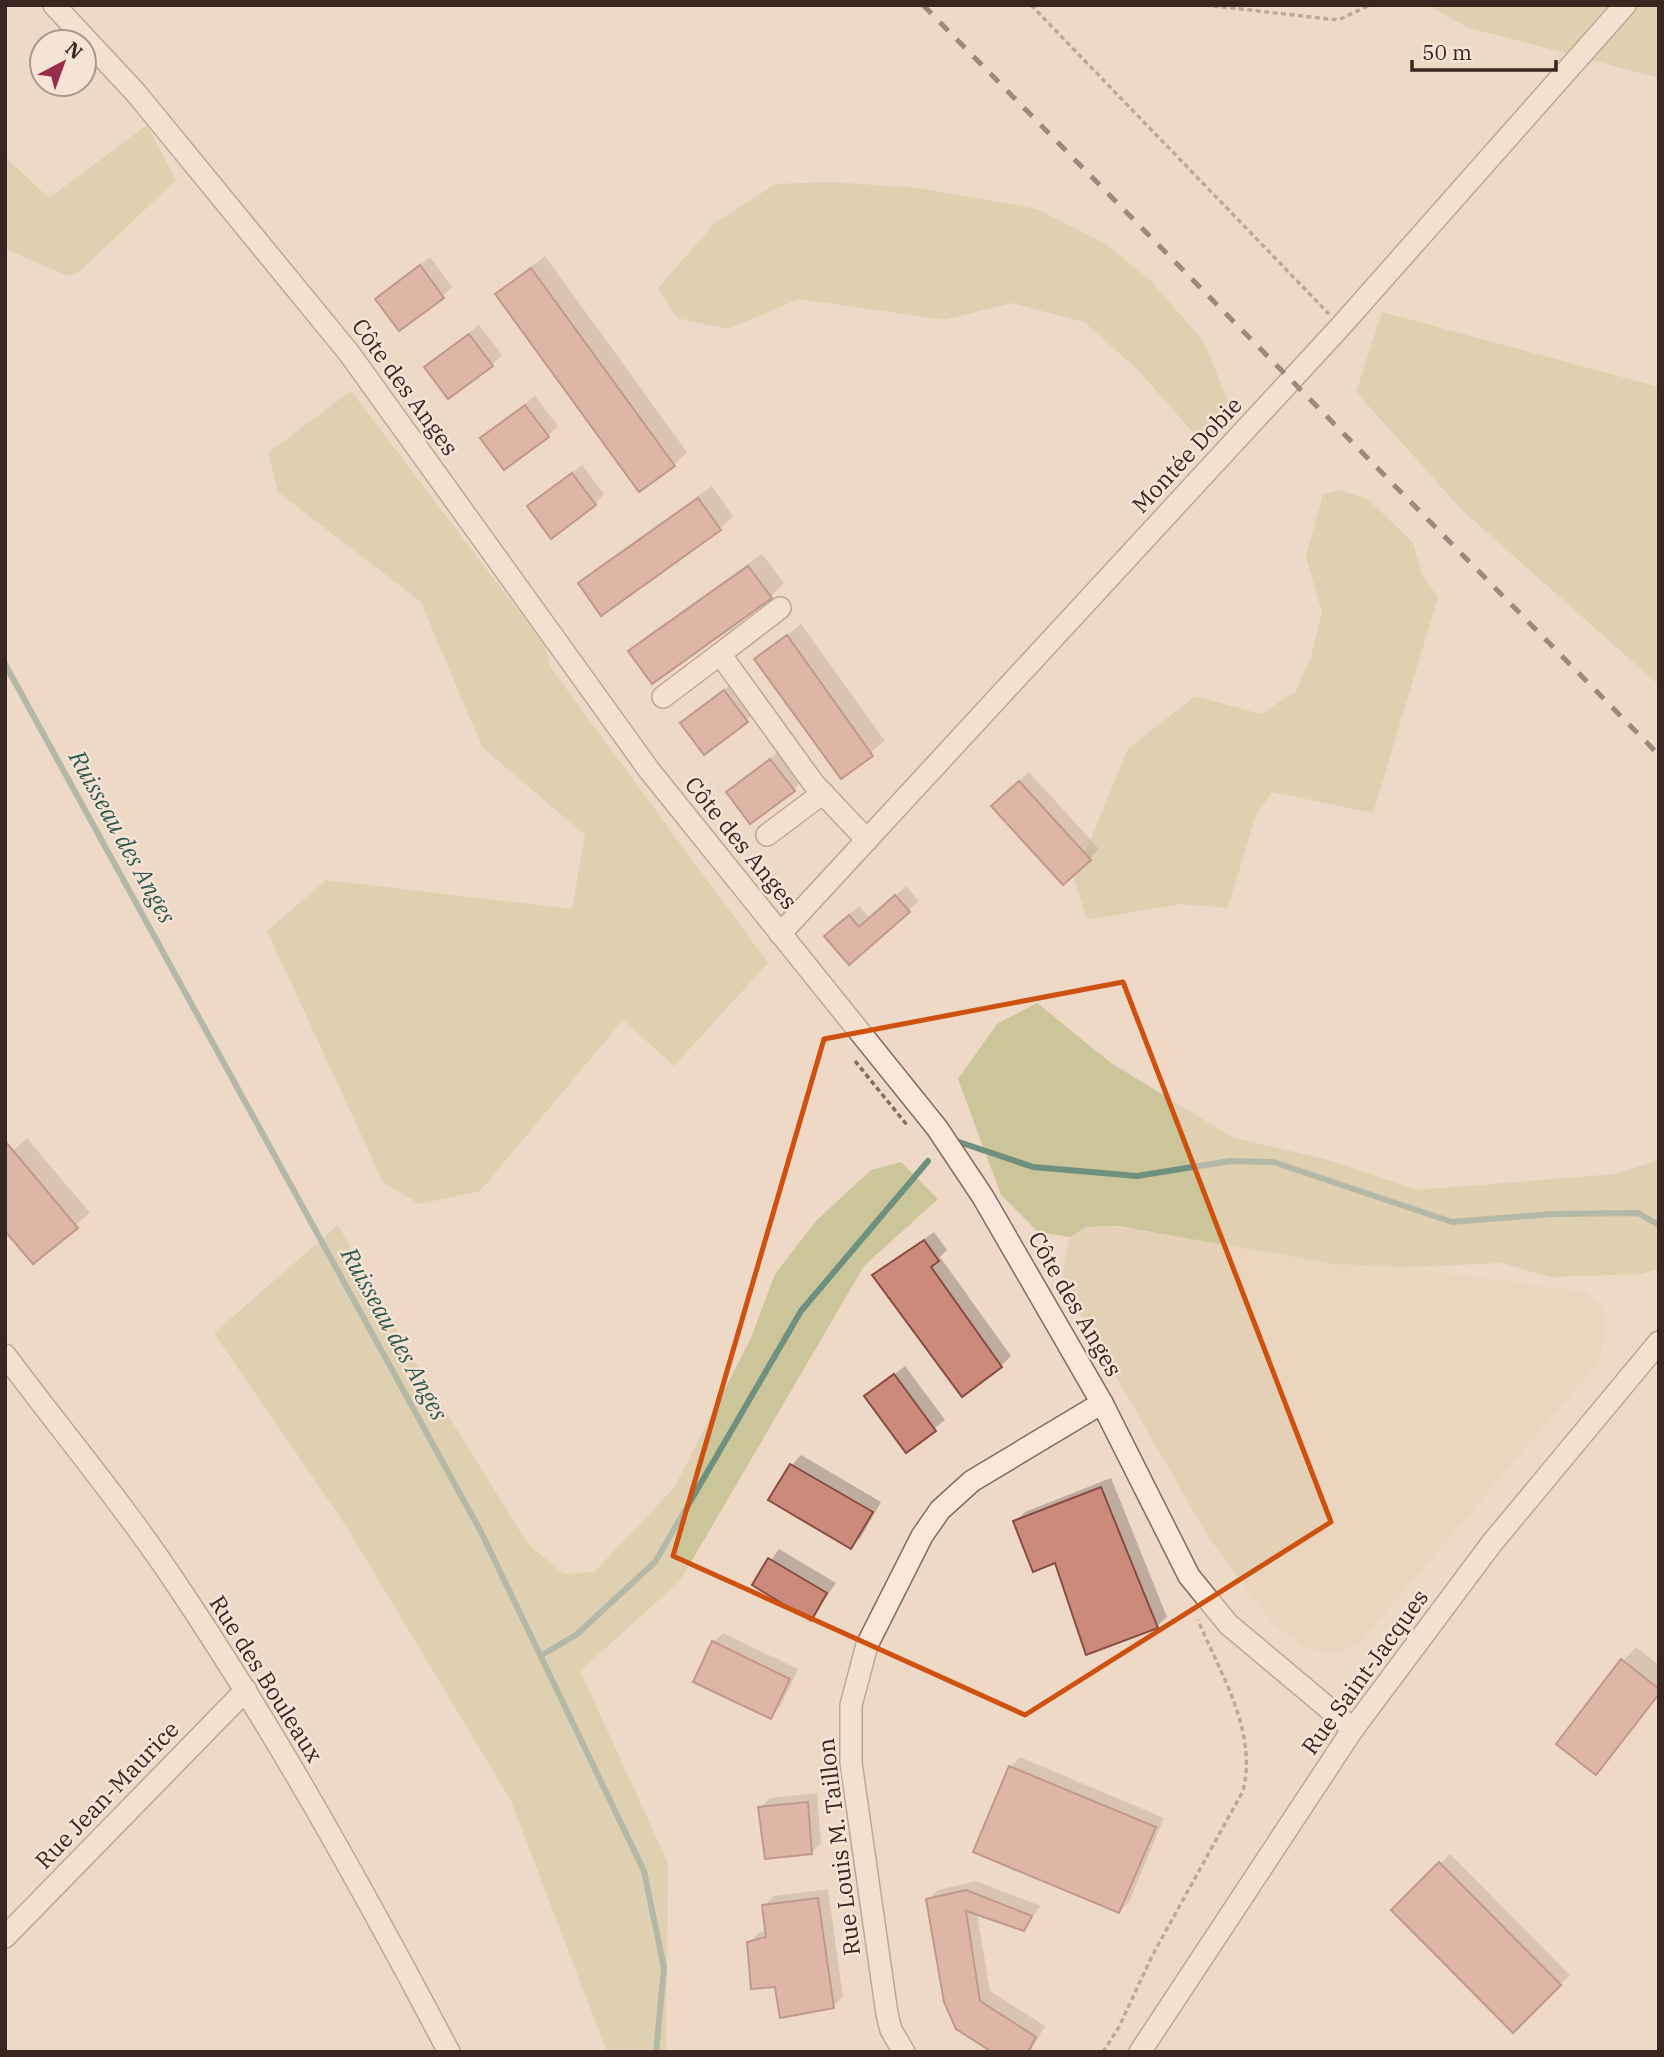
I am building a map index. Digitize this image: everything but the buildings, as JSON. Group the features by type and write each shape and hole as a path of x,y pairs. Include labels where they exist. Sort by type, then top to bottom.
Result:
{"street":[{"name":"Côte des Anges","path":"54,5 136,93 349,353 649,770 937,1128 962,1163 1102,1403 1189,1576 1228,1624 1353,1729"},
{"name":"Montée Dobie","path":"780,934 1341,326 1625,5"},
{"path":"663,697 780,608"},
{"path":"720,654 823,793 867,840"},
{"path":"767,835 823,793"},
{"name":"Rue Saint-Jacques","path":"1140,2052 1353,1729 1492,1543 1659,1342"},
{"name":"Rue des Bouleaux","path":"5,1355 169,1574 246,1690 373,1908 449,2052"},
{"name":"Rue Louis M. Taillon","path":"904,2052 891,2030 887,2014 851,1763 850,1705 867,1644 922,1536 940,1510 972,1481 1102,1403"},
{"name":"Rue Jean-Maurice","path":"6,1934 246,1690"}],"path":[{"path":"1031,5 1341,326"},
{"path":"1205,5 1338,20 1370,5"},
{"path":"849,1054 897,1116 916,1130"},
{"path":"1103,2052 1119,2027 1152,1955 1243,1791 1248,1772 1248,1752 1239,1717 1196,1616"}],"highlighted area":[{"path":"1123,982 1331,1522 1025,1715 673,1556 824,1039"}],"shaded area":[{"path":"1428,5 1659,5 1659,78 1466,27"},
{"path":"147,125 176,180 79,272 68,276 5,249 5,157 49,198"},
{"path":"831,182 919,188 1037,209 1104,243 1151,281 1204,342 1230,406 1214,437 1198,438 1137,369 1084,322 1011,303 945,320 799,299 728,329 677,318 658,288 716,222 776,184"},
{"path":"1382,312 1659,387 1659,685 1463,511 1356,392"},
{"path":"351,391 545,646 551,668 768,963 674,1066 623,1020 480,1191 419,1204 383,1182 267,931 326,880 572,909 585,835 482,747 421,602 278,492 268,453"},
{"path":"1340,490 1369,500 1413,543 1423,577 1438,597 1373,813 1272,792 1255,817 1228,908 1181,904 1087,920 1074,879 1128,749 1195,696 1261,714 1296,691 1311,657 1322,612 1306,556 1323,494"},
{"path":"1037,1003 1111,1063 1232,1137 1332,1161 1417,1190 1615,1174 1659,1160 1659,1269 1640,1274 1550,1277 1502,1263 1409,1267 1336,1264 1117,1226 1086,1227 1070,1237 1038,1232 1001,1195 958,1079 997,1024"},
{"path":"901,1162 938,1199 864,1266 680,1581 580,1671 668,1863 666,2052 607,2052 511,1801 344,1523 214,1333 338,1225 418,1367 528,1544 564,1574 594,1572 674,1488 751,1338 775,1274 816,1221 871,1170"},
{"path":"1086,1227 1114,1227 1586,1292 1604,1310 1604,1340 1597,1364 1361,1641 1343,1651 1326,1654 1305,1648 1272,1623 1207,1535 1065,1287 1062,1271 1070,1237"}],"waterway":[{"name":"Ruisseau des Anges","path":"5,664 481,1532 644,1871 664,1968 656,2052"},
{"path":"953,1140 1033,1167 1137,1176 1230,1161 1273,1162 1452,1222 1552,1214 1638,1213 1659,1225"},
{"path":"542,1655 576,1635 655,1562 801,1311 928,1161"}],"railway":[{"path":"923,5 1659,755"}]}
